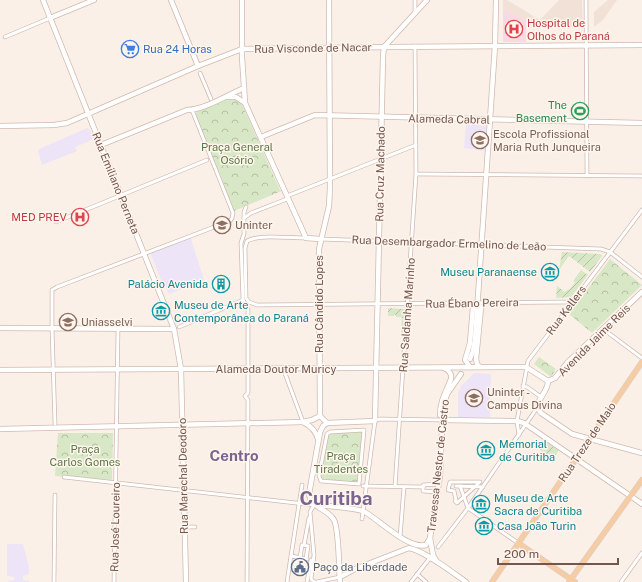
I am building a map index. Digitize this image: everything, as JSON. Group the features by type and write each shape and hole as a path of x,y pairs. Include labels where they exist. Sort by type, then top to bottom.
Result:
{"main road":[{"name":"Rua Treze de Maio","path":"492,582 642,362"},
{"path":"518,543 572,581 642,480"}],"street":[{"name":"Rua Emiliano Perneta","path":"43,0 144,253 177,328 181,369"},
{"path":"5,37 94,0"},
{"path":"171,0 198,66"},
{"path":"242,0 242,49 245,104 306,238"},
{"name":"Rua Cândido Lopes","path":"320,416 319,248 329,206 330,179 329,0"},
{"path":"415,0 415,12"},
{"path":"384,47 427,0"},
{"path":"470,360 474,346 495,46 496,0"},
{"path":"586,0 587,176"},
{"name":"Rua Visconde de Nacar","path":"0,126 59,125 70,122 198,66 242,49 415,46 642,45"},
{"name":"Rua Saldanha Marinho","path":"395,487 416,174 415,46"},
{"name":"Rua Cruz Machado","path":"375,422 384,47"},
{"path":"200,73 211,99"},
{"path":"101,145 187,110 192,110 226,97 244,88"},
{"path":"226,97 236,97 245,104"},
{"path":"55,424 52,290 57,286 230,221 232,218 233,213 192,110"},
{"name":"Alameda Cabral","path":"261,137 315,115 642,123"},
{"path":"244,218 251,213 287,197 416,145"},
{"path":"56,222 207,160"},
{"path":"416,174 642,176"},
{"path":"246,207 244,211 244,234 241,243 243,300 248,310 248,393 245,396 248,400 248,582"},
{"name":"Rua Kellers","path":"519,435 517,421 526,367 530,358 642,210"},
{"name":"Rua Desembargador Ermelino de Leão","path":"252,304 246,298 245,248 247,241 270,237 601,249 610,252 642,277"},
{"name":"Avenida Jaime Reis","path":"537,408 541,397 548,387 548,382 555,378 564,366 642,292"},
{"path":"0,328 177,328 243,300"},
{"name":"Rua Ébano Pereira","path":"252,304 572,302"},
{"path":"477,303 481,308 476,359 477,364 480,367"},
{"path":"470,367 465,360 470,343 473,307 477,303"},
{"name":"Rua José Loureiro","path":"114,582 118,329"},
{"path":"603,329 642,358"},
{"path":"441,367 449,371 451,376 441,402 440,416 443,420"},
{"path":"526,367 548,382"},
{"name":"Alameda Doutor Muricy","path":"0,370 526,367"},
{"path":"283,368 303,422 312,427 318,440"},
{"name":"Rua Marechal Deodoro","path":"181,369 186,582"},
{"name":"Travessa Nestor de Castro","path":"437,562 433,555 430,538 439,484 445,398 461,374"},
{"path":"523,386 527,387 541,397"},
{"path":"438,547 468,508 537,408 541,413 569,433 642,453"},
{"path":"0,429 303,422 320,416 327,423"},
{"path":"340,580 335,522 331,516 314,504 310,497 309,490 318,440 322,428 327,423 375,422 379,419 517,421 526,424 642,504"},
{"path":"362,519 364,511 365,486 375,422"},
{"path":"364,430 359,484 321,481 319,476 327,434 330,432 364,430"},
{"path":"64,477 314,504 364,511 402,538 423,546 426,545 430,538"},
{"path":"450,482 480,482 457,503 455,501 454,491 448,490 450,482"},
{"path":"365,486 423,487 423,485 439,484"},
{"path":"287,582 302,485"},
{"path":"483,486 458,486 468,508 518,543"},
{"path":"404,487 402,538 405,548"},
{"path":"423,487 423,491 438,492"},
{"path":"54,582 55,494"},
{"path":"300,558 310,512 314,504"},
{"path":"307,582 314,551 310,512"},
{"path":"185,527 195,527"},
{"path":"243,529 248,529"},
{"path":"440,539 444,540"},
{"path":"304,545 308,546 306,559"},
{"path":"312,560 312,581 340,580 365,563 405,548 411,548 437,562 466,582"},
{"path":"621,582 642,553"},
{"path":"291,556 312,560"},
{"path":"411,582 430,558"},
{"path":"417,574 426,582"}],"shaded area":[{"path":"503,0 507,0 540,20 559,0 582,0 583,27 537,26 503,8"},
{"path":"608,0 617,0 603,20 594,27 594,12"},
{"name":"Hospital de Olhos do Paraná","path":"503,8 526,20 526,42 503,41"},
{"path":"466,124 486,126 485,151 464,148"},
{"path":"87,128 90,130 94,139 75,147 77,151 42,165 38,151 39,149"},
{"path":"190,236 204,280 169,294 163,281 161,280 150,252"},
{"name":"Uninter - Campus Divina","path":"474,373 491,374 490,417 458,417 458,393 461,386"},
{"path":"7,544 23,544 29,567 29,574 23,576 23,580 29,582 8,582 14,580 14,577 7,576"}],"green space":[{"name":"Praça General Osório","path":"231,97 241,102 280,190 284,190 234,211 195,115 198,110"},
{"path":"562,252 601,254 602,256 590,272 569,256 559,270"},
{"path":"610,259 642,285 592,333 569,314"},
{"path":"581,270 588,275 571,297 556,298 557,286 565,292 568,289 569,290 575,282 573,281"},
{"path":"388,308 404,309 403,336 401,335 402,317 396,317 396,315 388,316"},
{"path":"539,357 556,369 551,377 534,364"},
{"name":"Praça Tiradentes","path":"364,430 359,484 321,481 319,476 327,434"},
{"name":"Praça Carlos Gomes","path":"58,433 113,433 112,480 55,476"},
{"path":"543,440 559,450 550,462 540,454 541,451 538,447"}],"place":[{"name":"Hospital de Olhos do Paraná","path":"514,29"},
{"name":"Rua 24 Horas","path":"130,49"},
{"name":"The Basement","path":"580,111"},
{"name":"Escola Profissional Maria Ruth Junqueira","path":"480,140"},
{"name":"MED PREV","path":"80,217"},
{"name":"Uninter","path":"222,225"},
{"name":"Museu Paranaense","path":"550,272"},
{"name":"Palácio Avenida","path":"221,284"},
{"name":"Museu de Arte Contemporânea do Paraná","path":"161,311"},
{"name":"Uniasselvi","path":"68,322"},
{"name":"Uninter - Campus Divina","path":"474,398"},
{"name":"Memorial de Curitiba","path":"486,450"},
{"name":"Museu de Arte Sacra de Curitiba","path":"481,504"},
{"name":"Casa João Turin","path":"484,526"},
{"name":"Paço da Liberdade","path":"300,567"}],"district":[{"name":"Centro","path":"234,455"},
{"name":"Curitiba","path":"336,498"}]}
